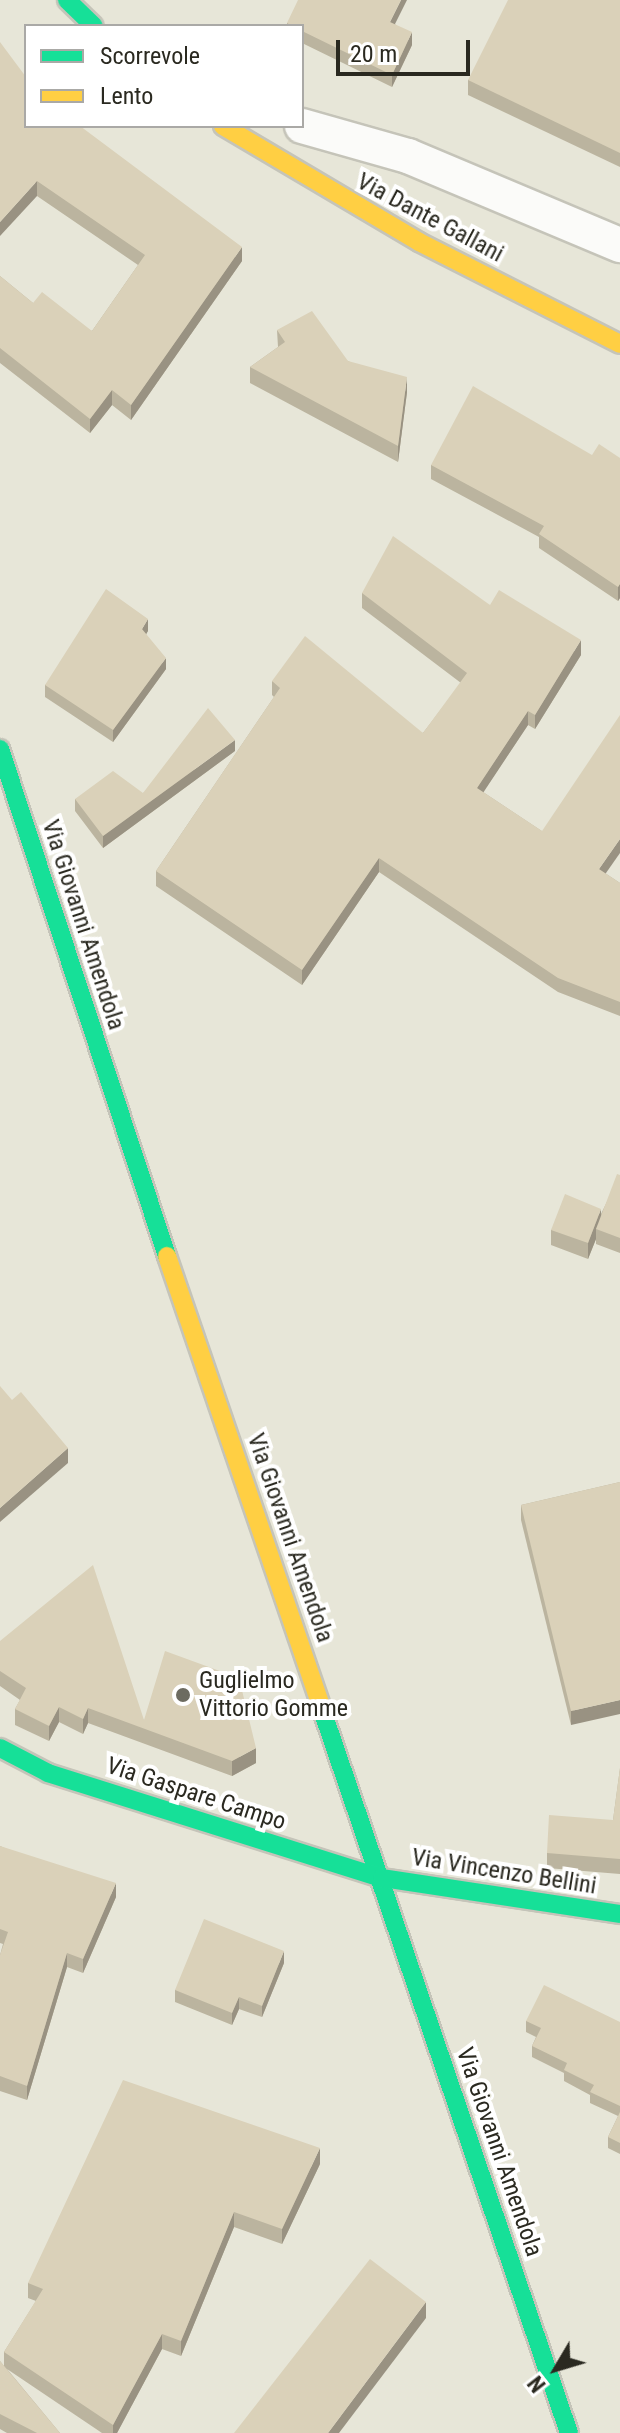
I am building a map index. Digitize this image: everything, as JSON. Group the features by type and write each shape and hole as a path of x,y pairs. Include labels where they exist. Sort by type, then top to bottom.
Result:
{"main road":[{"path":"67,0 92,24"},
{"name":"Via Dante Gallani","path":"229,128 419,242 620,344"},
{"name":"Via Giovanni Amendola","path":"0,749 160,1236 382,1878 569,2433"},
{"name":"Via Gaspare Campo","path":"0,1748 48,1773 382,1878"},
{"name":"Via Vincenzo Bellini","path":"382,1878 620,1914"}],"street":[{"path":"304,127 408,156 620,245"}],"building":[{"path":"298,0 401,0 390,22 412,32 392,75 304,32 304,24 287,23"},
{"path":"508,0 620,0 620,153 468,80"},
{"path":"0,42 24,74 24,128 83,128 242,247 131,405 112,390 90,419 0,348 0,276 33,303 42,292 92,331 145,255 37,181 0,222"},
{"path":"312,311 348,361 407,377 398,446 250,367 285,342 277,330"},
{"path":"473,386 592,455 599,444 620,458 618,587 539,534 544,526 431,465"},
{"path":"393,536 490,605 499,590 581,640 535,715 528,711 477,788 542,831 620,715 620,839 599,869 620,883 620,1002 558,978 379,858 302,970 156,871 280,688 272,681 305,636 423,733 467,673 362,593"},
{"path":"106,589 148,619 142,629 166,658 113,730 45,685"},
{"path":"208,708 235,740 103,836 75,799 113,771 143,793"},
{"path":"617,1174 620,1175 620,1238 596,1229"},
{"path":"565,1194 601,1209 588,1243 551,1230"},
{"path":"0,1386 12,1400 21,1392 68,1448 0,1508"},
{"path":"620,1482 620,1700 571,1711 521,1505"},
{"path":"93,1565 144,1720 165,1651 239,1678 256,1748 232,1761 88,1708 83,1719 59,1707 49,1726 15,1709 26,1688 0,1671 0,1641"},
{"path":"620,1768 620,1859 547,1853 549,1815 613,1820"},
{"path":"0,1846 116,1883 83,1959 67,1953 27,2086 0,2076 0,1955 8,1932 0,1929"},
{"path":"204,1919 284,1951 262,2006 239,1997 232,2013 175,1990"},
{"path":"544,1985 620,2022 620,2106 590,2092 594,2085 564,2070 567,2063 532,2046 541,2028 526,2021"},
{"path":"123,2080 320,2148 282,2229 234,2212 181,2341 162,2334 113,2425 4,2352 43,2289 28,2283"},
{"path":"620,2112 620,2143 608,2137"},
{"path":"370,2259 426,2302 328,2433 234,2433"},
{"path":"0,2361 60,2433 37,2433 0,2414"}],"traffic: fast":[{"path":"67,0 92,24"},
{"path":"0,749 167,1256"},
{"path":"321,1707 569,2433"},
{"path":"0,1748 48,1773 382,1878 620,1914"}],"traffic: slow":[{"path":"226,128 419,242 620,344"},
{"path":"167,1256 321,1707"}],"place":[{"name":"Guglielmo Vittorio Gomme","path":"183,1695"}]}
